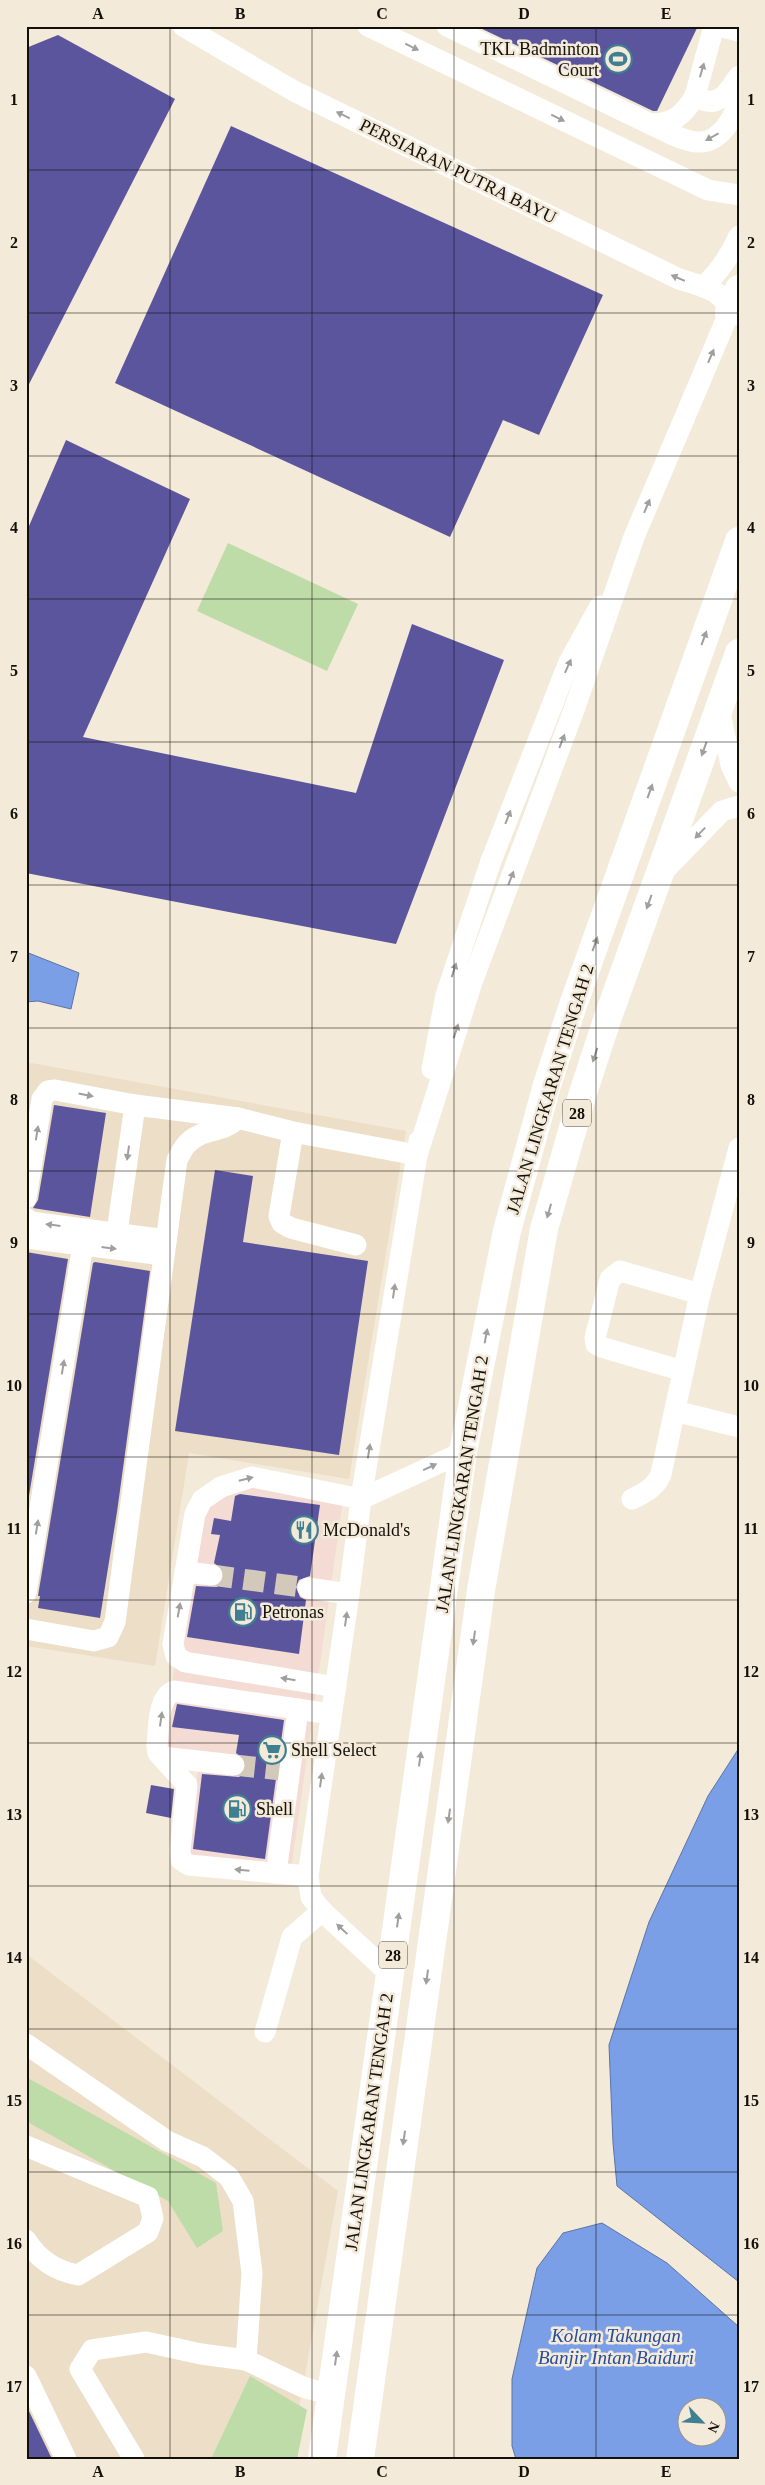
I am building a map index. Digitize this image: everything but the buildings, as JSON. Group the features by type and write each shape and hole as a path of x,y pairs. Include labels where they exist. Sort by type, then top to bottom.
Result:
{"highway":[{"name":"JALAN LINGKARAN TENGAH 2","path":"322,2459 463,1452 507,1231 547,1085 575,999 739,542"},
{"name":"JALAN LINGKARAN TENGAH 2","path":"360,2459 481,1590 544,1229 583,1092 658,876 739,654"}],"street":[{"name":"PERSIARAN PUTRA BAYU","path":"183,26 294,91 679,279 723,297 727,303 734,301"},
{"path":"447,26 673,135 699,142 712,140 722,131 737,108 739,99"},
{"path":"650,124 662,124 677,120 686,110 695,96 716,26 739,31"},
{"path":"371,27 708,190 739,194"},
{"path":"695,96 705,102 712,102 721,98 739,76"},
{"path":"702,287 718,272 730,255 739,236"},
{"path":"390,1974 322,1911 311,1897 308,1876 330,1714 350,1594 361,1499 416,1155 472,982 575,707 634,537 734,301"},
{"path":"719,709 731,765 739,782"},
{"path":"658,876 722,811 739,806"},
{"path":"26,1198 42,1099 48,1091 56,1090 135,1105 238,1118 293,1132 416,1155"},
{"path":"117,1232 135,1105"},
{"path":"26,1629 94,1641 108,1637 115,1622 177,1160 187,1143 200,1134 230,1126 238,1118"},
{"path":"293,1132 279,1216 282,1223 291,1228 356,1245"},
{"path":"632,1498 651,1490 658,1482 700,1294 739,1148"},
{"path":"26,1218 31,1222 50,1225 117,1232 165,1247"},
{"path":"26,1238 82,1245 165,1247"},
{"path":"26,1593 82,1245"},
{"path":"683,1371 602,1348 596,1344 595,1338 610,1278 615,1273 620,1271 700,1294"},
{"path":"675,1411 739,1427"},
{"path":"336,1687 185,1662 176,1656 173,1644 185,1572 195,1514 202,1500 220,1487 252,1477 361,1499 463,1452"},
{"path":"185,1572 212,1575"},
{"path":"308,1588 350,1594"},
{"path":"308,1876 189,1865 181,1860 180,1850 187,1785 158,1753 157,1746 163,1701 174,1690 330,1714"},
{"path":"276,1873 285,1771 298,1709"},
{"path":"162,1757 234,1765"},
{"path":"265,2032 292,1937 322,1911"},
{"path":"26,2044 167,2141 203,2157 229,2177 243,2201 252,2273 246,2360"},
{"path":"26,2146 148,2198 153,2218 148,2232 78,2275 64,2272 48,2264 26,2240"},
{"path":"134,2459 80,2369 92,2350 146,2342 201,2354 246,2360 303,2387 331,2395"},
{"path":"26,2376 66,2459"}],"shaded area":[{"path":"26,1062 406,1131 349,1479 189,1453 155,1666 26,1646"},
{"path":"252,1482 343,1500 291,1870 186,1858 200,1757 162,1748 191,1563 206,1503"},
{"path":"26,1954 338,2191 290,2459 26,2459"}],"green space":[{"path":"228,543 358,604 327,671 197,611"},
{"path":"26,2077 216,2183 223,2231 197,2248 168,2201 26,2121"},
{"path":"250,2376 307,2410 297,2459 211,2459"}],"water":[{"path":"26,952 79,973 71,1009 38,1001 26,1002"},
{"path":"739,1748 739,2282 617,2186 613,2143 609,2045 649,1922 708,1796"},
{"name":"Kolam Takungan Banjir Intan Baiduri","path":"602,2223 667,2263 739,2327 739,2459 516,2459 512,2446 512,2379 537,2268 563,2233"}],"tunnel":[{"path":"212,1575 308,1588"},
{"path":"234,1765 281,1770"}],"place":[{"name":"TKL Badminton Court","path":"618,59"},
{"name":"McDonald's","path":"304,1530"},
{"name":"Petronas","path":"243,1612"},
{"name":"Shell Select","path":"272,1750"},
{"name":"Shell","path":"237,1809"}]}
